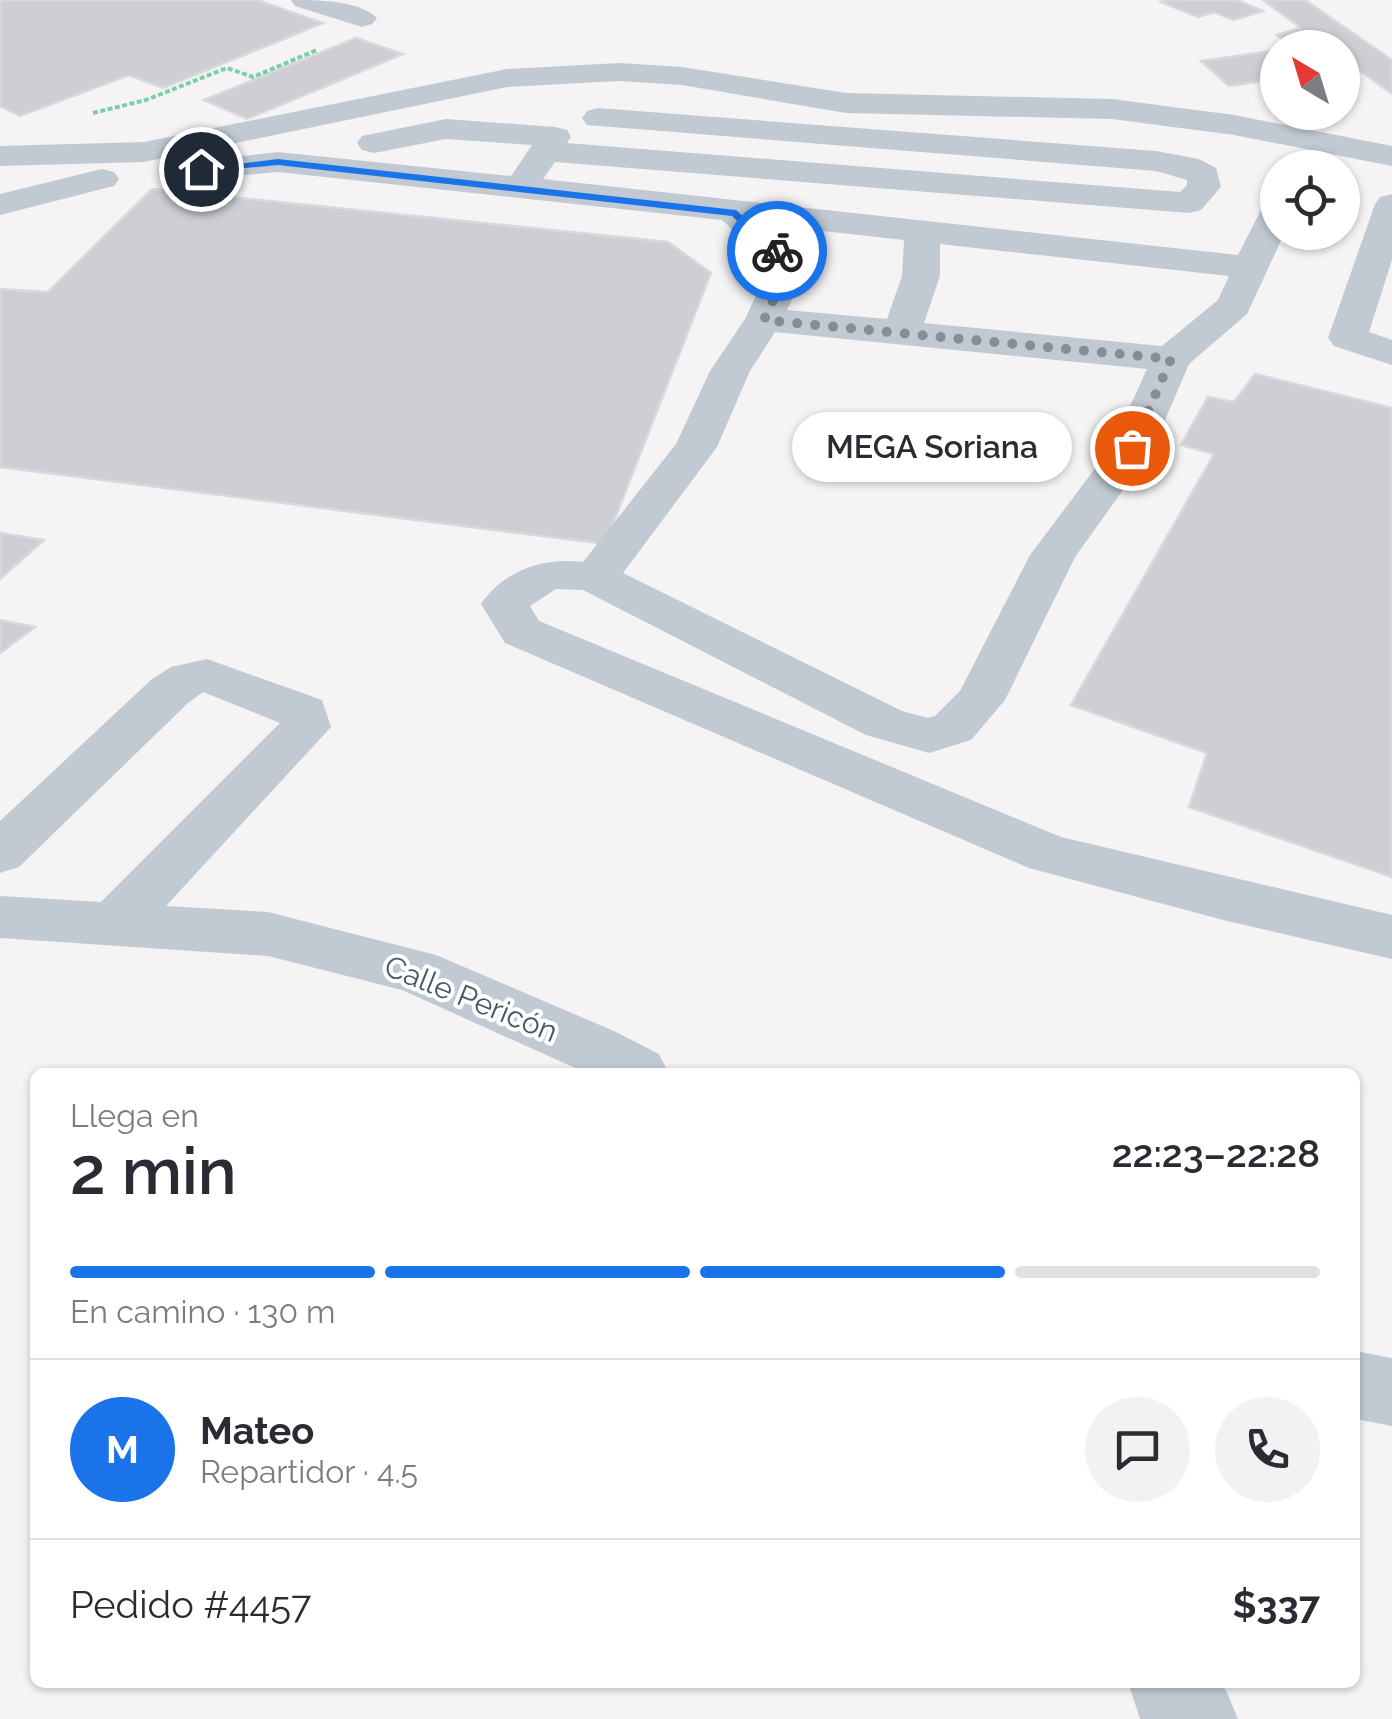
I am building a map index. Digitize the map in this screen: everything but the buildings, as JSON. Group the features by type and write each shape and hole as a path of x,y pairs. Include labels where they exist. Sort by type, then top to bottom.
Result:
{"street":[{"path":"305,0 362,18"},
{"path":"520,187 598,118 609,73"},
{"path":"560,148 609,73"},
{"path":"0,156 144,152 507,78 609,73 698,78 846,103 1112,109 1289,150"},
{"path":"598,118 1187,166 1204,175 1204,187 1189,203 1179,260"},
{"path":"0,205 86,180 278,162 446,129 560,148 1189,203"},
{"path":"1360,155 1392,156"},
{"path":"278,162 1252,268"},
{"path":"1392,204 1348,338 1392,352"},
{"path":"595,578 696,447 730,371 764,320 780,285 782,256 736,213"},
{"path":"902,330 921,276 922,232"},
{"path":"1260,249 1234,306 1171,359 1132,448 1054,555 980,700 952,728 929,736 884,723 595,578 564,572 527,582 505,604 522,632 1048,854 1228,900 1392,936"},
{"path":"764,320 902,330 1171,359"},
{"path":"0,853 170,690 188,679 207,675 304,712 306,727 114,924"},
{"name":"Calle Pericón","path":"0,917 268,934 415,970 630,1068"},
{"path":"1360,1386 1392,1392"},
{"path":"1169,1688 1172,1699 1198,1719"}],"path":[{"path":"146,100 227,68 252,77 317,50"}],"way so far":[{"path":"777,251 782,256 780,285 764,320 902,330 1171,359 1132,448"}],"place":[{"name":"MEGA Soriana","path":"1132,448"}],"route":[{"path":"201,169 278,162 736,213 777,251"}]}
